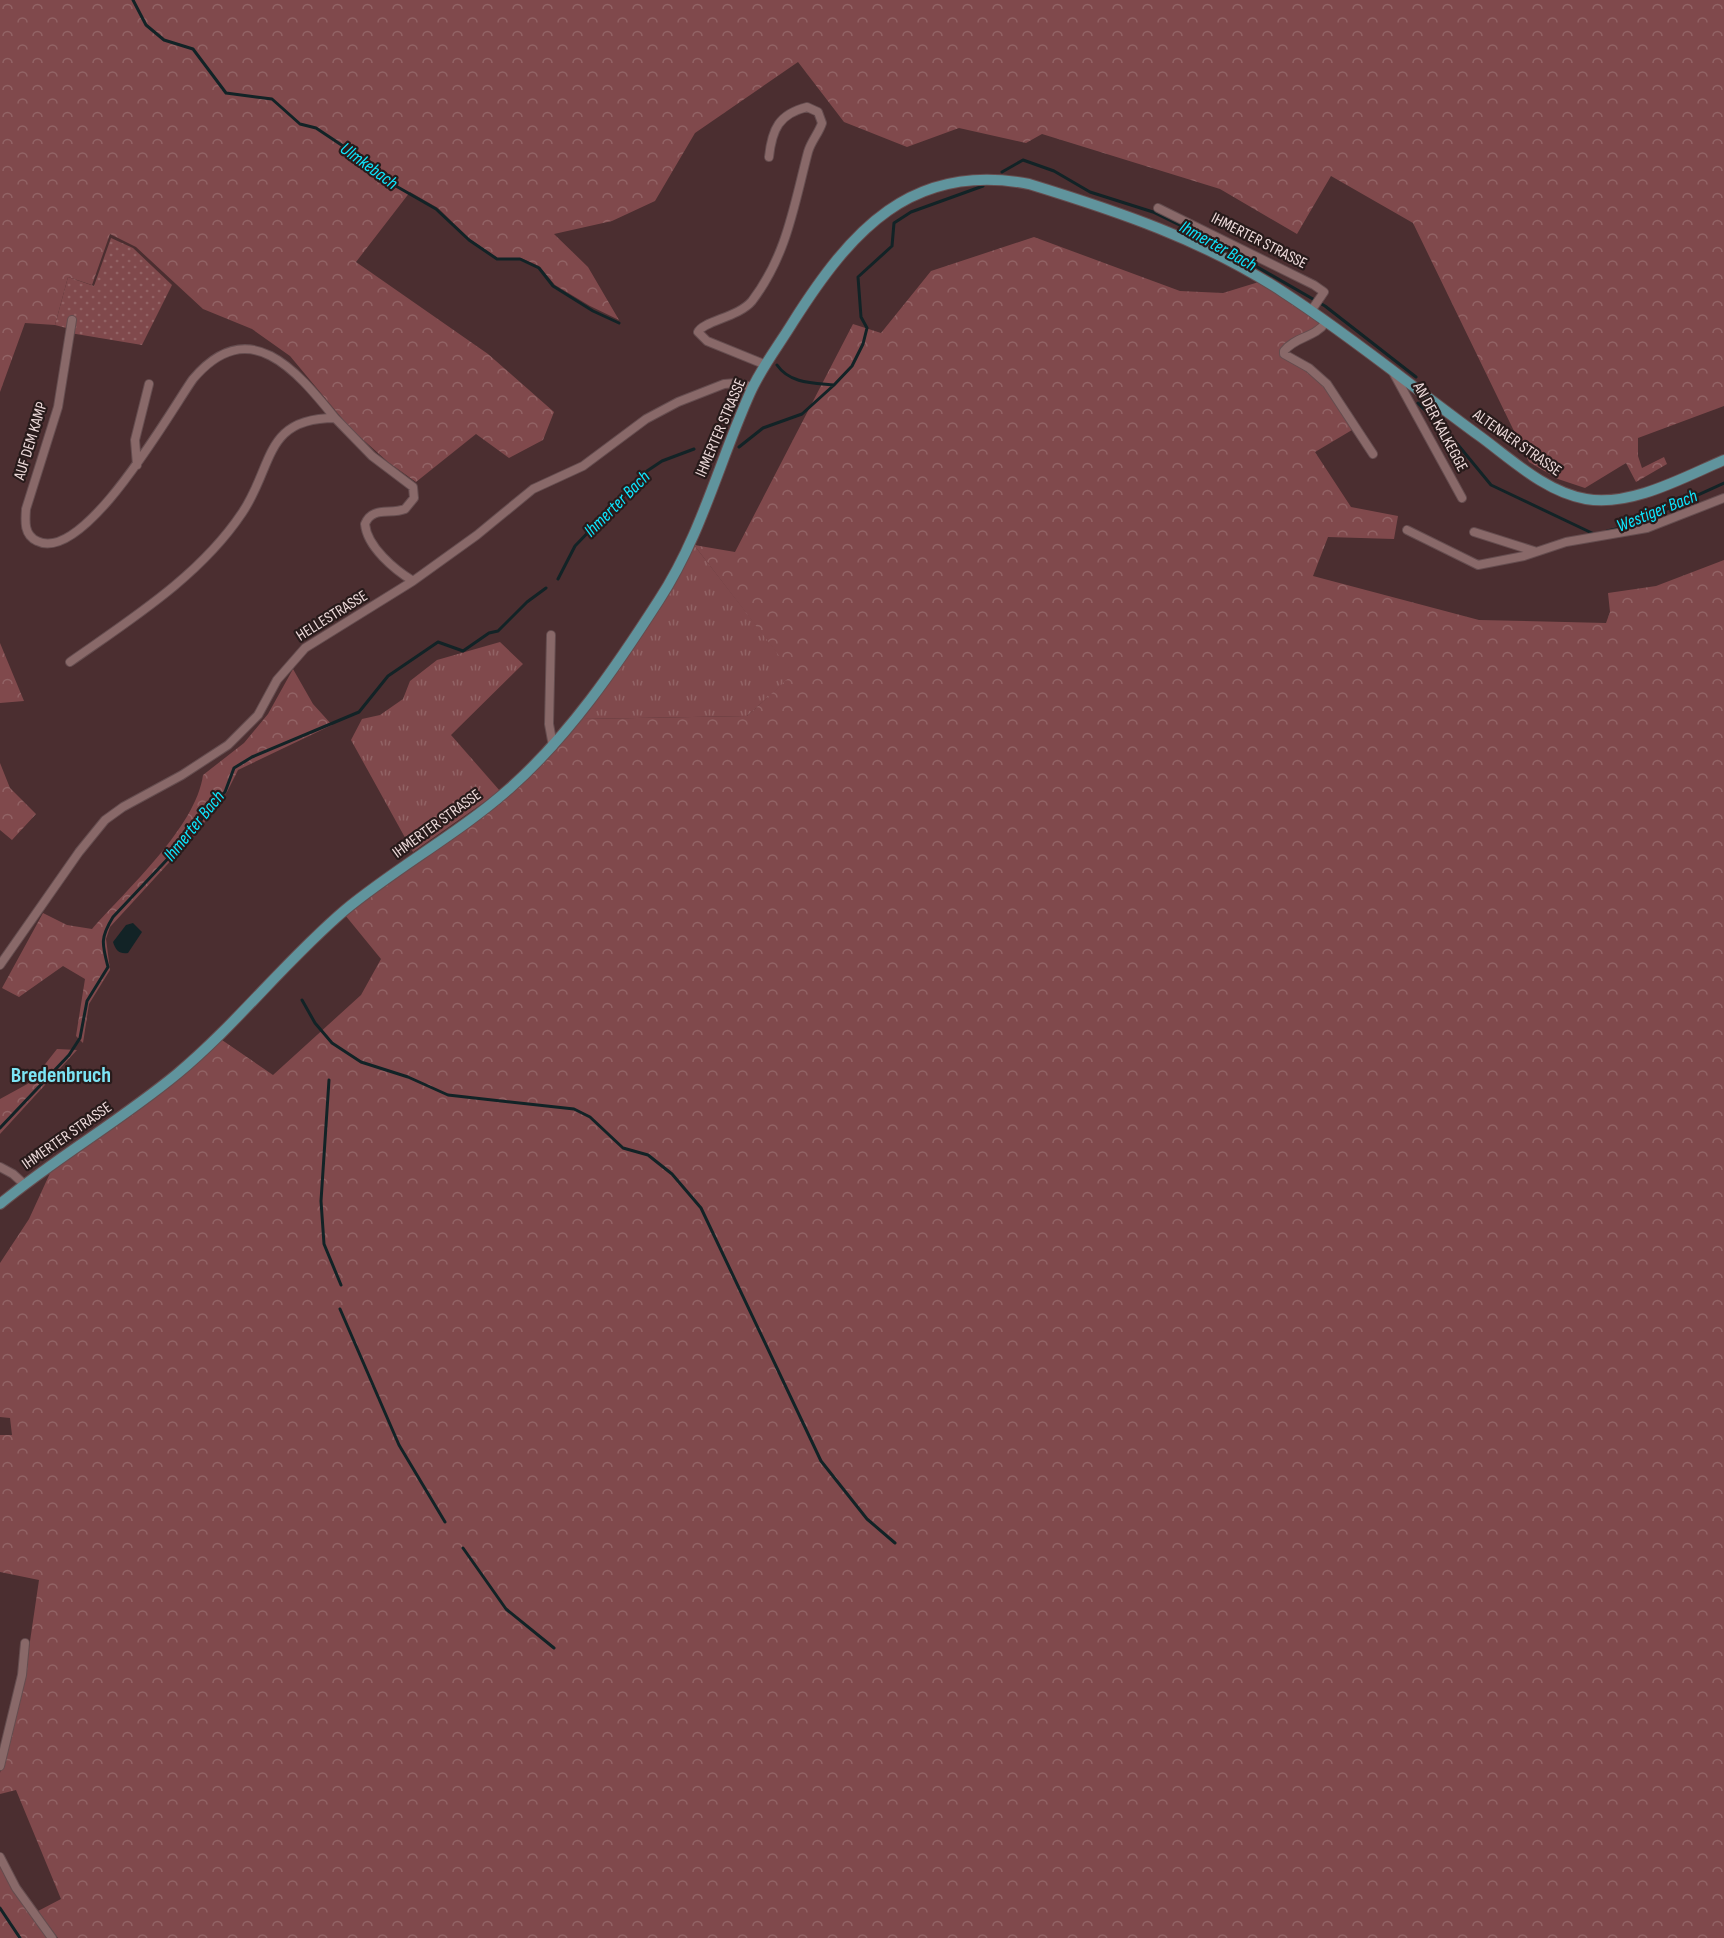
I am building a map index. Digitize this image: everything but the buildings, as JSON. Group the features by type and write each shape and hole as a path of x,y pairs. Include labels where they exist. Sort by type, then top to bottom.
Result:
{"main road":[{"name":"IHMERTER STRASSE","path":"0,1204 24,1184 178,1073 217,1038 344,911 486,807 553,746 627,648 671,581 704,512 752,387 822,276 857,235 905,200 949,183 979,178 1029,184 1151,223 1263,279 1311,310 1435,403"},
{"name":"ALTENAER STRASSE","path":"1435,403 1547,484 1568,495 1588,500 1631,496 1724,460"}],"street":[{"name":"IHMERTER STRASSE","path":"766,364 708,341 698,332 702,327 734,316 749,304 784,242 802,184 808,153 822,123 815,110 803,108 781,118 773,130 769,157"},
{"name":"IHMERTER STRASSE","path":"1158,208 1314,285 1324,292 1311,310"},
{"name":"AUF DEM KAMP","path":"72,320 58,406 26,509 27,532 36,541 49,544 69,536 109,499 137,465 199,372 217,358 235,350 257,351 281,360 306,383 335,418 372,456 413,487 414,498 405,508 374,513 368,517 365,524 370,538 386,560 413,581"},
{"path":"1326,322 1317,332 1293,341 1284,354 1309,368 1327,384 1373,454"},
{"name":"AN DER KALKEGGE","path":"1393,370 1462,498"},
{"name":"HELLESTRASSE","path":"0,965 79,852 105,820 123,807 183,775 228,745 258,714 277,680 305,648 413,581 477,535 533,489 583,466 646,419 678,402 724,384 736,382 752,387"},
{"path":"137,465 135,440 149,384"},
{"path":"70,662 146,608 220,541 249,503 274,448 285,430 299,422 335,418"},
{"path":"1407,530 1478,565 1647,528 1724,498"},
{"path":"1474,532 1534,551"},
{"path":"550,635 549,724 553,746"},
{"path":"0,1167 13,1173 24,1184"},
{"path":"0,1766 22,1675 25,1643"},
{"path":"0,1857 16,1888 52,1938"}],"green space":[{"path":"0,0 1724,0 1724,406 1638,438 1638,456 1642,468 1664,457 1667,464 1636,482 1626,463 1585,488 1558,479 1529,462 1413,223 1331,176 1297,234 1220,189 1042,134 1026,143 959,128 907,147 844,122 798,62 695,133 655,201 612,221 554,234 588,267 619,320 555,285 539,266 521,258 497,258 470,239 438,208 410,192 356,262 488,354 554,412 543,440 509,458 476,434 416,482 388,462 350,428 290,356 252,329 203,309 136,247 110,234 92,285 68,277 55,325 25,323 0,392"},
{"path":"1034,237 1180,291 1223,293 1262,281 1325,322 1283,351 1327,384 1352,430 1315,452 1351,507 1398,516 1394,539 1328,537 1313,576 1479,620 1606,623 1610,612 1608,593 1656,586 1724,560 1724,1938 58,1938 38,1911 61,1899 16,1790 0,1794 0,1773 24,1682 39,1580 0,1572 0,1435 12,1435 10,1418 0,1417 0,1263 29,1219 51,1171 222,1040 273,1075 361,995 381,959 345,915 547,756 582,719 747,716 793,674 694,545 735,552 853,324 881,333 931,271"},
{"path":"111,238 133,248 172,285 142,345 70,333 70,329 55,325 68,277 94,286"},
{"path":"694,545 794,674 747,716 582,719 647,627"},
{"path":"500,642 523,664 451,735 500,791 413,852 351,740 362,719 380,715 403,699 410,681 437,660"},
{"path":"0,643 24,701 0,703"},
{"path":"293,669 313,704 332,725 238,770 227,792 198,831 110,927 106,939 110,970 89,1004 83,1043 76,1036 85,979 63,966 19,997 2,988 43,913 67,925 92,929 141,876 188,815 198,795 203,775 244,743 268,714"},
{"path":"0,763 10,788 36,814 12,840 0,830"},
{"path":"57,1049 77,1050 0,1134 0,1099 31,1082"},
{"path":"0,1867 48,1938 0,1938"}],"shaded area":[{"path":"133,923 142,932 128,953 122,953 117,950 113,942 126,925"}],"waterway":[{"name":"Ulmkebach","path":"133,0 146,25 164,40 193,49 226,93 272,99 300,124 316,128 343,146 375,174 436,209 469,240 497,259 520,259 539,268 553,286 593,311 619,323"},
{"name":"Ihmerter Bach","path":"1002,172 1023,160 1054,171 1090,192 1153,212 1214,242 1325,306 1416,377"},
{"name":"Ihmerter Bach","path":"739,447 763,428 802,414 852,366 863,344 867,328 861,317 858,277 892,246 894,223 911,212 983,186"},
{"path":"777,365 795,379 834,385"},
{"name":"Westiger Bach","path":"1418,403 1454,440 1491,485 1594,534"},
{"name":"Ihmerter Bach","path":"558,579 575,546 647,471 662,461 694,449"},
{"name":"Westiger Bach","path":"1607,531 1630,526 1724,483"},
{"name":"Ihmerter Bach","path":"0,1128 69,1055 80,1038 87,1001 108,967 103,941 113,917 194,831 209,808 225,792 234,768 252,757 359,712 388,676 438,642 463,651 489,633 498,631 527,602 546,588"},
{"path":"302,1000 315,1023 332,1043 361,1062 408,1077 448,1095 574,1109 590,1117 623,1148 648,1155 672,1174 701,1208 821,1461 867,1519 895,1543"},
{"path":"329,1080 321,1201 324,1244 341,1285"},
{"path":"340,1309 399,1445 445,1522"},
{"path":"463,1548 506,1609 554,1648"},
{"path":"0,1908 20,1938"}],"district":[{"name":"Bredenbruch","path":"61,1075"}]}
